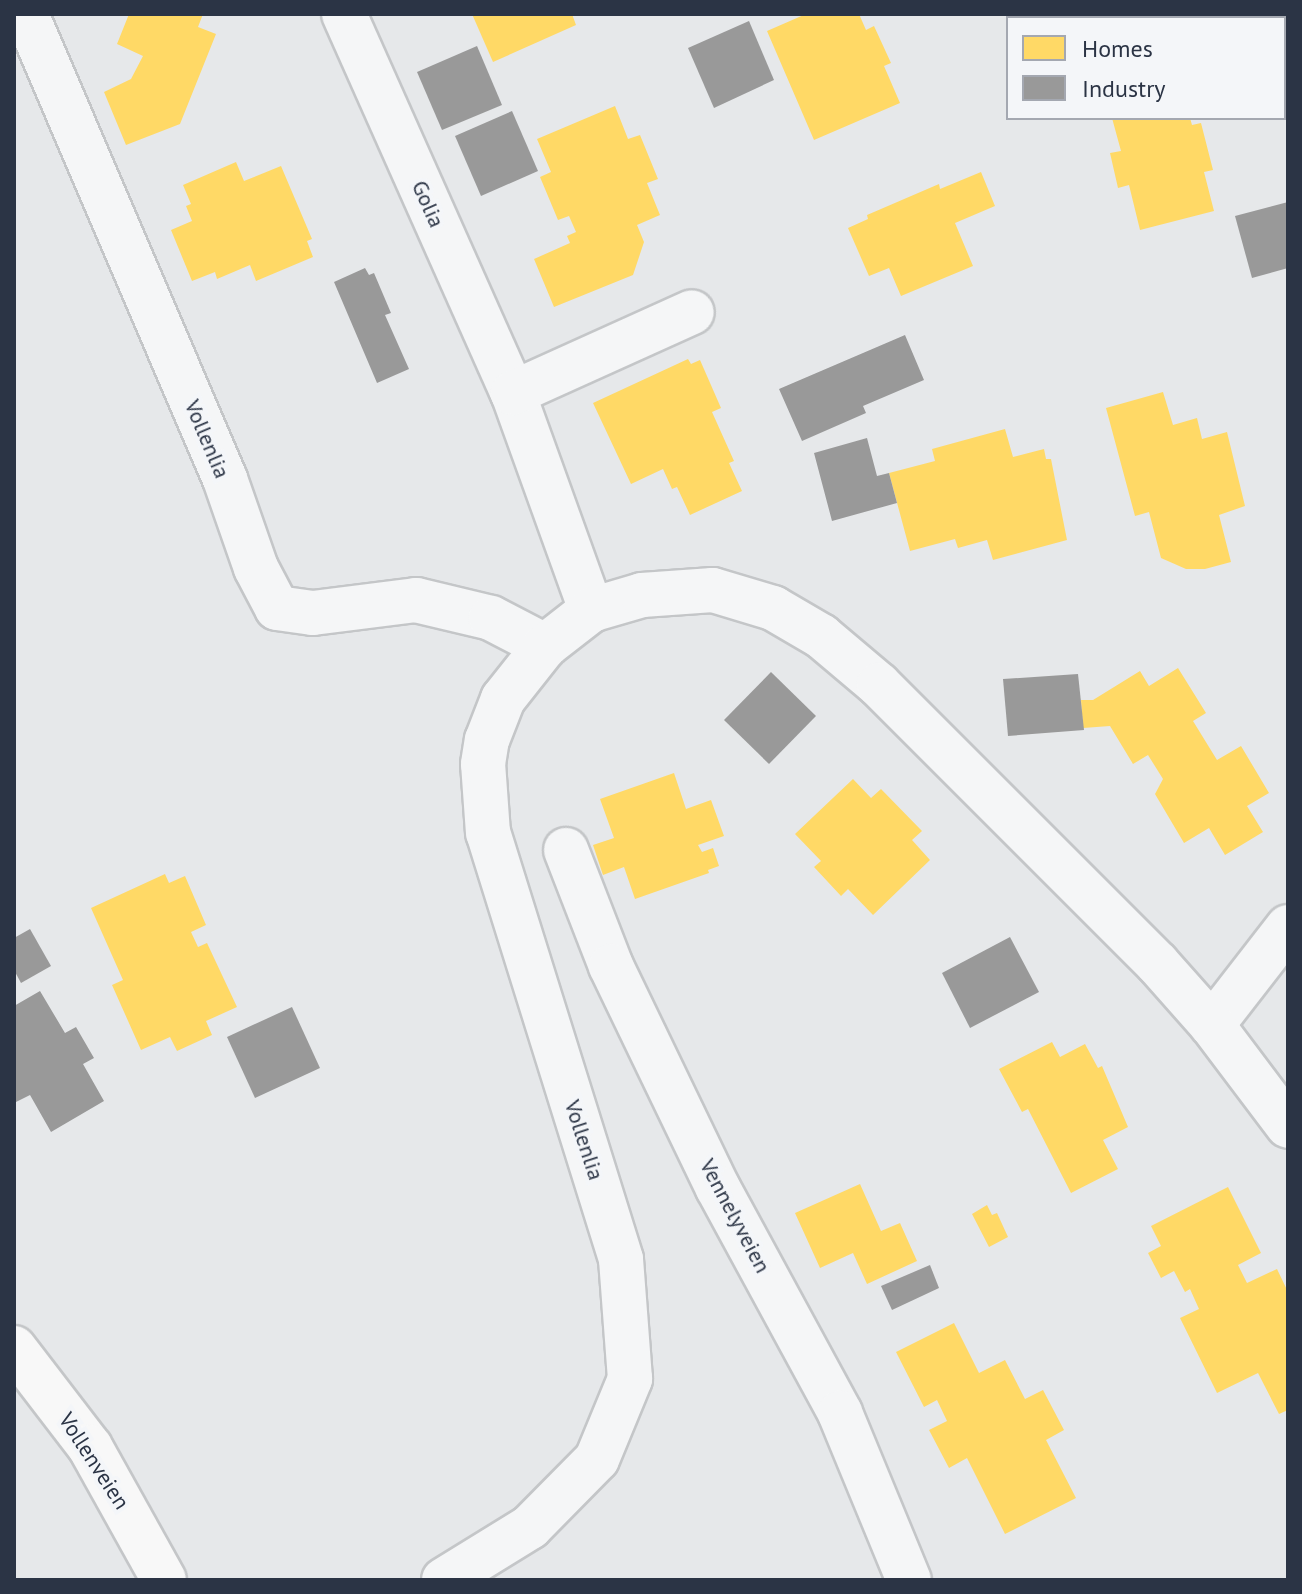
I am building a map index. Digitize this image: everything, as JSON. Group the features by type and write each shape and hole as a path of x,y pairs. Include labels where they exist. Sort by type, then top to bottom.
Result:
{"main road":[{"name":"Vollenveien","path":"14,1348 90,1447 164,1580"}],"street":[{"name":"Vollenlia","path":"26,14 225,479 256,568 277,608 313,613 416,600 491,618 545,646"},
{"name":"Golia","path":"344,14 513,393 591,610"},
{"path":"513,393 692,312"},
{"name":"Vollenlia","path":"444,1580 530,1527 597,1459 630,1379 621,1259 488,833 483,764 491,729 503,699 545,646 591,610 642,595 713,590 773,608 821,636 879,685 1157,963 1212,1025 1288,1126"},
{"name":"Vennelyveien","path":"566,850 611,966 712,1174 840,1413 909,1580"},
{"path":"1212,1025 1288,927"}],"building: Homes":[{"path":"129,14 203,14 198,27 216,34 180,124 126,145 104,92 131,79 143,56 117,44"},
{"path":"472,14 572,14 576,25 493,62"},
{"path":"806,14 859,14 866,30 874,26 891,63 884,66 900,103 814,140 767,31"},
{"path":"615,106 628,139 640,135 658,179 647,183 660,215 637,225 644,242 633,275 554,307 534,259 570,243 567,236 576,232 569,216 558,220 540,177 551,172 537,139"},
{"path":"1113,120 1191,120 1192,125 1201,123 1213,170 1204,172 1214,211 1140,230 1129,185 1118,188 1110,153 1121,151"},
{"path":"236,162 244,181 281,166 312,239 307,241 313,257 256,281 250,265 217,279 215,272 192,281 171,230 192,221 186,206 191,204 183,185"},
{"path":"981,172 995,206 955,223 973,266 901,296 889,268 869,276 848,228 868,219 867,215 939,184 940,189"},
{"path":"688,359 691,364 700,360 721,408 712,412 734,461 729,463 742,491 690,515 677,487 672,489 663,469 631,484 593,403"},
{"path":"1163,392 1173,425 1197,418 1202,439 1227,432 1245,506 1219,515 1231,562 1205,569 1186,569 1161,558 1149,512 1135,516 1106,408"},
{"path":"1005,429 1013,457 1044,449 1046,459 1051,459 1067,540 993,560 987,540 958,548 955,539 910,551 889,473 935,461 932,449"},
{"path":"1178,668 1206,713 1193,721 1217,760 1241,746 1269,793 1247,806 1263,832 1225,855 1209,828 1184,843 1155,794 1163,779 1148,755 1133,764 1110,726 1083,728 1081,700 1093,700 1140,671 1149,686"},
{"path":"674,773 686,809 711,800 724,836 698,845 702,852 713,848 719,866 708,870 709,873 635,899 624,867 603,875 593,845 614,838 600,799"},
{"path":"853,779 871,798 881,789 922,831 912,840 930,860 873,915 848,889 841,896 814,867 821,861 795,834"},
{"path":"165,874 169,883 185,876 206,925 191,932 198,947 207,943 237,1007 206,1021 212,1035 177,1051 170,1037 141,1050 112,985 123,980 91,908"},
{"path":"1052,1042 1060,1057 1085,1044 1098,1068 1102,1066 1128,1127 1103,1140 1118,1169 1071,1193 1028,1109 1022,1112 999,1069"},
{"path":"860,1184 881,1231 900,1223 917,1261 867,1284 853,1253 820,1268 795,1213"},
{"path":"1228,1187 1261,1253 1238,1265 1247,1283 1277,1269 1288,1292 1288,1410 1279,1414 1258,1373 1217,1393 1180,1318 1199,1309 1190,1289 1185,1292 1174,1271 1161,1278 1148,1253 1161,1246 1151,1226"},
{"path":"987,1205 992,1215 997,1213 1008,1237 989,1247 972,1214"},
{"path":"954,1323 979,1373 1005,1360 1025,1399 1043,1390 1064,1430 1046,1440 1076,1498 1005,1534 967,1458 949,1468 929,1430 947,1421 937,1400 924,1407 896,1352"}],"building: Industry":[{"path":"1022,14 1095,16 1023,16"},
{"path":"749,21 774,80 714,108 688,48"},
{"path":"477,46 502,105 442,130 417,72"},
{"path":"512,111 538,171 481,196 455,136"},
{"path":"1288,202 1288,268 1252,278 1235,216"},
{"path":"365,268 369,275 374,273 391,313 385,315 409,369 377,383 334,282"},
{"path":"905,335 924,380 863,406 866,413 802,441 779,389"},
{"path":"867,438 877,476 889,473 897,503 832,521 814,453"},
{"path":"771,672 816,716 769,764 724,720"},
{"path":"1078,674 1084,730 1008,736 1003,679"},
{"path":"30,929 51,966 21,983 14,970 14,938"},
{"path":"1010,937 1039,992 970,1028 942,973"},
{"path":"40,991 65,1033 76,1027 94,1058 83,1064 104,1101 51,1132 30,1095 14,1103 14,1006"},
{"path":"292,1007 320,1068 255,1098 227,1037"},
{"path":"930,1265 939,1288 892,1310 881,1286"}]}
